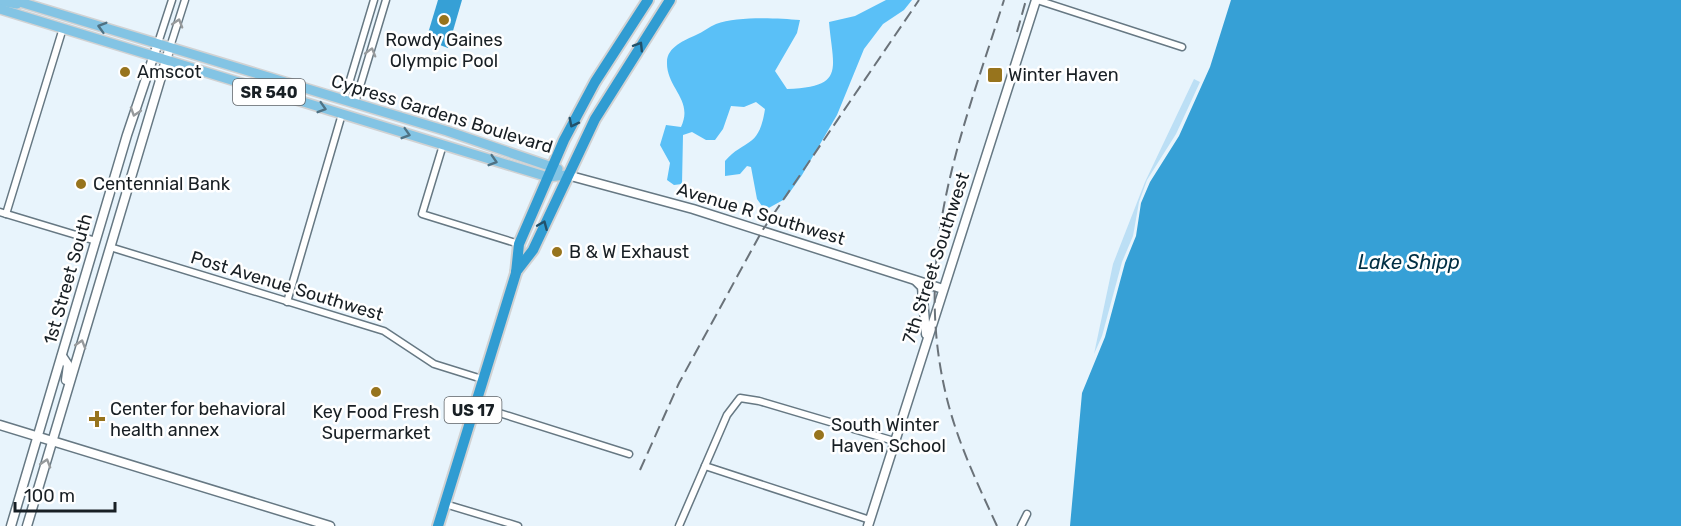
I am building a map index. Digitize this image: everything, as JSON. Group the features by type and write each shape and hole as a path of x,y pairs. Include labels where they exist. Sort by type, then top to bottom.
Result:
{"highway":[{"name":"US 17","path":"438,526 516,273 519,244 553,165 595,82 648,0"},
{"name":"US 17","path":"516,273 533,249 567,176 610,93 670,0"}],"main road":[{"name":"Cypress Gardens Boulevard","path":"0,2 17,1 355,103 553,165 567,176"},
{"name":"Cypress Gardens Boulevard","path":"0,9 548,177 567,176"},
{"path":"16,14 24,12 57,21 63,15"}],"street":[{"path":"158,43 172,0"},
{"path":"170,47 184,0"},
{"path":"344,100 374,0"},
{"path":"1037,0 1182,47"},
{"name":"7th Street Southwest","path":"869,523 1037,0"},
{"path":"355,103 384,1"},
{"path":"63,28 3,213 96,241"},
{"name":"1st Street South","path":"11,526 158,43"},
{"name":"1st Street South","path":"27,526 170,47"},
{"path":"287,302 342,114"},
{"path":"443,145 422,214 519,244"},
{"name":"Avenue R Southwest","path":"567,176 693,209 944,289"},
{"name":"Post Avenue Southwest","path":"110,247 384,331 434,364 482,379"},
{"path":"915,280 922,287 927,339"},
{"path":"62,356 68,365 66,395"},
{"path":"679,526 727,415 737,399 747,397 759,400 894,441"},
{"path":"474,405 629,454"},
{"path":"0,425 330,526"},
{"path":"705,466 869,523"},
{"path":"445,504 518,526"},
{"path":"1022,526 1027,514"}],"shaded area":[{"path":"886,0 912,0 904,10 883,24 864,49 837,115 802,175 785,199 765,210 757,199 751,167 747,166 740,174 725,176 725,161 751,141 759,131 765,109 756,102 744,107 731,106 723,129 715,140 706,140 692,132 683,135 682,184 674,185 667,180 670,163 660,145 666,125 681,127 684,118 682,101 668,71 668,57 673,48 713,25 725,21 757,18 800,20 797,33 775,71 787,89 806,87 819,84 832,72 829,22 855,16"},
{"path":"1194,79 1200,82 1176,134 1147,180 1139,202 1133,236 1122,262 1102,336 1094,354 1113,264 1145,182"}],"water":[{"name":"Rowdy Gaines Olympic Pool","path":"438,0 462,0 448,48 426,40"},
{"name":"Lake Shipp","path":"1231,0 1681,0 1681,526 1070,526 1082,393 1105,337 1125,263 1136,236 1141,203 1150,182 1179,136 1210,67"}],"railway":[{"path":"640,470 679,383 762,231 919,0"},
{"path":"997,526 963,448 947,399 937,346 935,295 938,245 946,196 972,99 1004,0"},
{"path":"1017,32 1026,0"}],"place":[{"name":"Rowdy Gaines Olympic Pool","path":"444,20"},
{"name":"Amscot","path":"125,72"},
{"name":"Winter Haven","path":"995,75"},
{"name":"Centennial Bank","path":"81,184"},
{"name":"B & W Exhaust","path":"557,252"},
{"name":"Key Food Fresh Supermarket","path":"376,392"},
{"name":"Center for behavioral health annex","path":"97,419"},
{"name":"South Winter Haven School","path":"819,435"}]}
